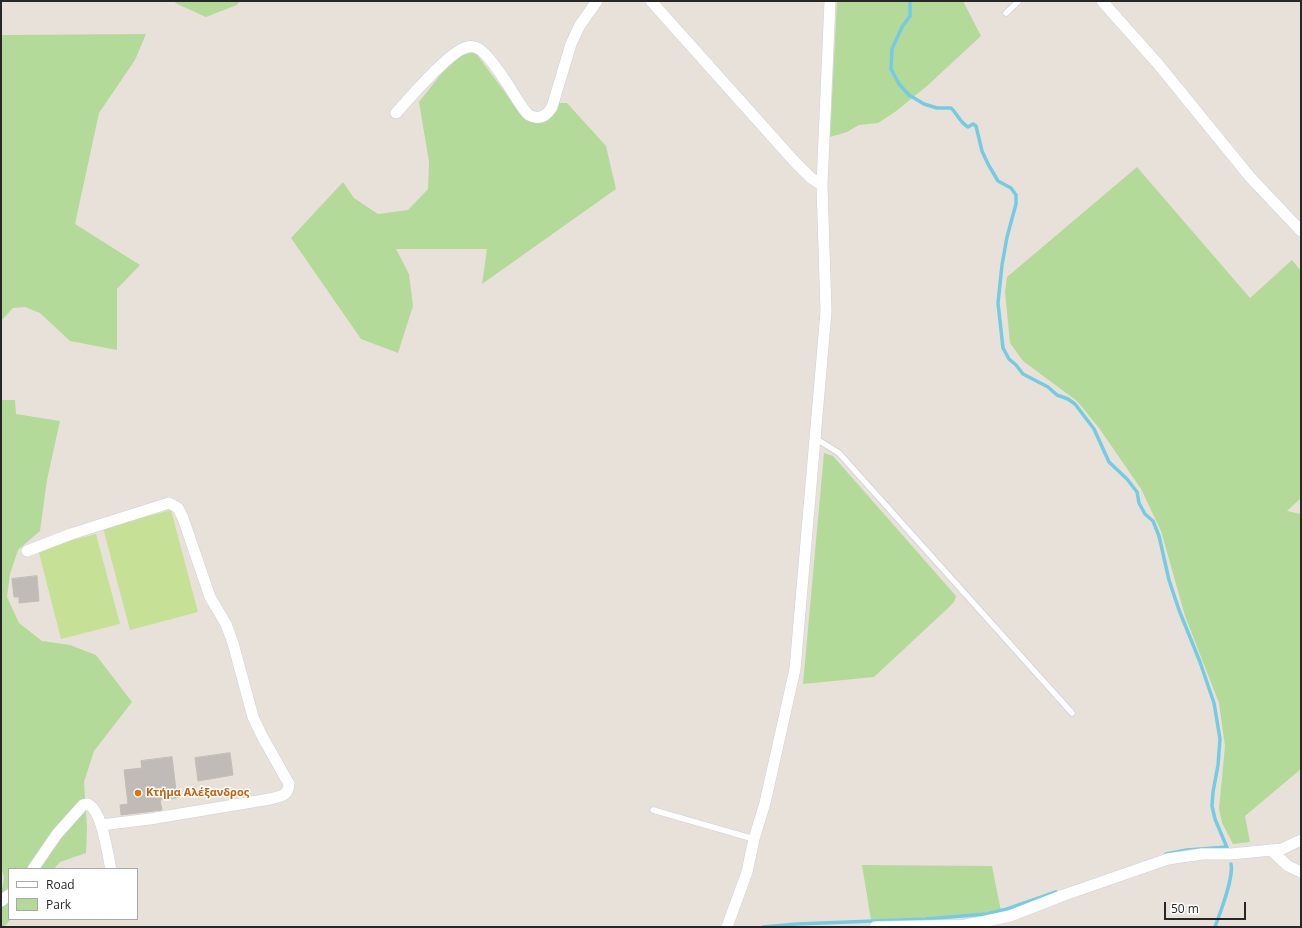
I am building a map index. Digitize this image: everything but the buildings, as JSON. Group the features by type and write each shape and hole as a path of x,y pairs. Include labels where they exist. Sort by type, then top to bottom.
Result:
{"street":[{"path":"396,113 446,61 459,50 467,47 477,48 483,52 498,70 529,115 537,117 547,114 552,107 571,44 580,25 597,1"},
{"path":"651,1 794,161 811,178 822,185"},
{"path":"727,927 747,872 754,839 765,804 795,669 826,312 822,185 830,1"},
{"path":"1102,1 1158,64 1250,177 1301,231"},
{"path":"27,551 71,534 169,503 178,508 183,518 210,597 226,624 233,643 253,717 289,784 289,790 285,795 270,799 150,819 101,825"},
{"path":"35,868 57,834 84,805 88,804 95,810 101,825 111,868"},
{"path":"875,927 965,925 982,922 1010,916 1071,892 1168,859 1189,855 1231,854 1282,849 1301,840"},
{"path":"1271,850 1288,866 1301,872"}],"lane":[{"path":"1006,12 1019,1"},
{"path":"815,438 839,453 1072,713"},
{"path":"653,810 754,839"}],"green space":[{"path":"177,1 240,1 237,5 206,17 175,3"},
{"path":"837,1 963,1 981,36 927,86 895,112 878,123 859,125 847,132 830,137"},
{"path":"146,34 135,60 99,113 75,224 140,265 117,289 117,350 70,341 40,313 25,307 13,308 1,321 1,35"},
{"path":"475,52 524,118 533,122 558,103 567,103 606,146 616,189 482,284 487,249 396,249 409,274 413,306 398,353 361,339 291,238 343,182 354,198 378,214 408,210 428,189 429,162 419,102 441,74 461,55"},
{"path":"1137,167 1250,298 1292,260 1301,271 1301,498 1287,511 1301,514 1301,769 1245,816 1250,842 1233,844 1222,823 1219,809 1225,746 1219,703 1185,616 1161,531 1141,489 1099,428 1077,401 1023,361 1010,343 1005,292 1007,277"},
{"path":"1,400 15,400 16,414 60,421 47,480 40,531 18,550 10,574 7,597 19,623 42,641 70,645 96,655 132,702 94,751 84,782 87,828 86,853 60,862 55,868 8,868 8,920 10,920 4,927 1,927 1,894 4,878 1,866"},
{"path":"824,453 833,456 956,596 954,602 947,609 874,677 803,684"},
{"path":"171,510 198,612 130,630 103,528"},
{"path":"96,534 120,624 61,639 38,549"},
{"path":"862,865 992,866 1001,911 977,915 871,920"}],"waterway":[{"path":"910,1 910,16 902,27 892,49 891,69 899,84 909,95 924,104 937,108 951,108 965,125 968,127 973,124 976,126 982,151 988,164 998,181 1011,188 1016,195 1016,204 1007,237 1002,265 998,303 1003,348 1009,359 1023,374 1048,387 1057,395 1068,399 1075,404 1094,429 1109,462 1127,479 1137,492 1139,503 1145,514 1153,521 1159,536 1169,580 1214,703 1220,739 1212,806 1215,819 1228,850"},
{"path":"1166,854 1187,850 1227,847"},
{"path":"1215,927 1229,886 1231,864"},
{"path":"763,927 797,924 925,919 987,914 1007,909 1056,892"}],"place":[{"name":"Κτήμα Αλέξανδρος","path":"138,793"}]}
